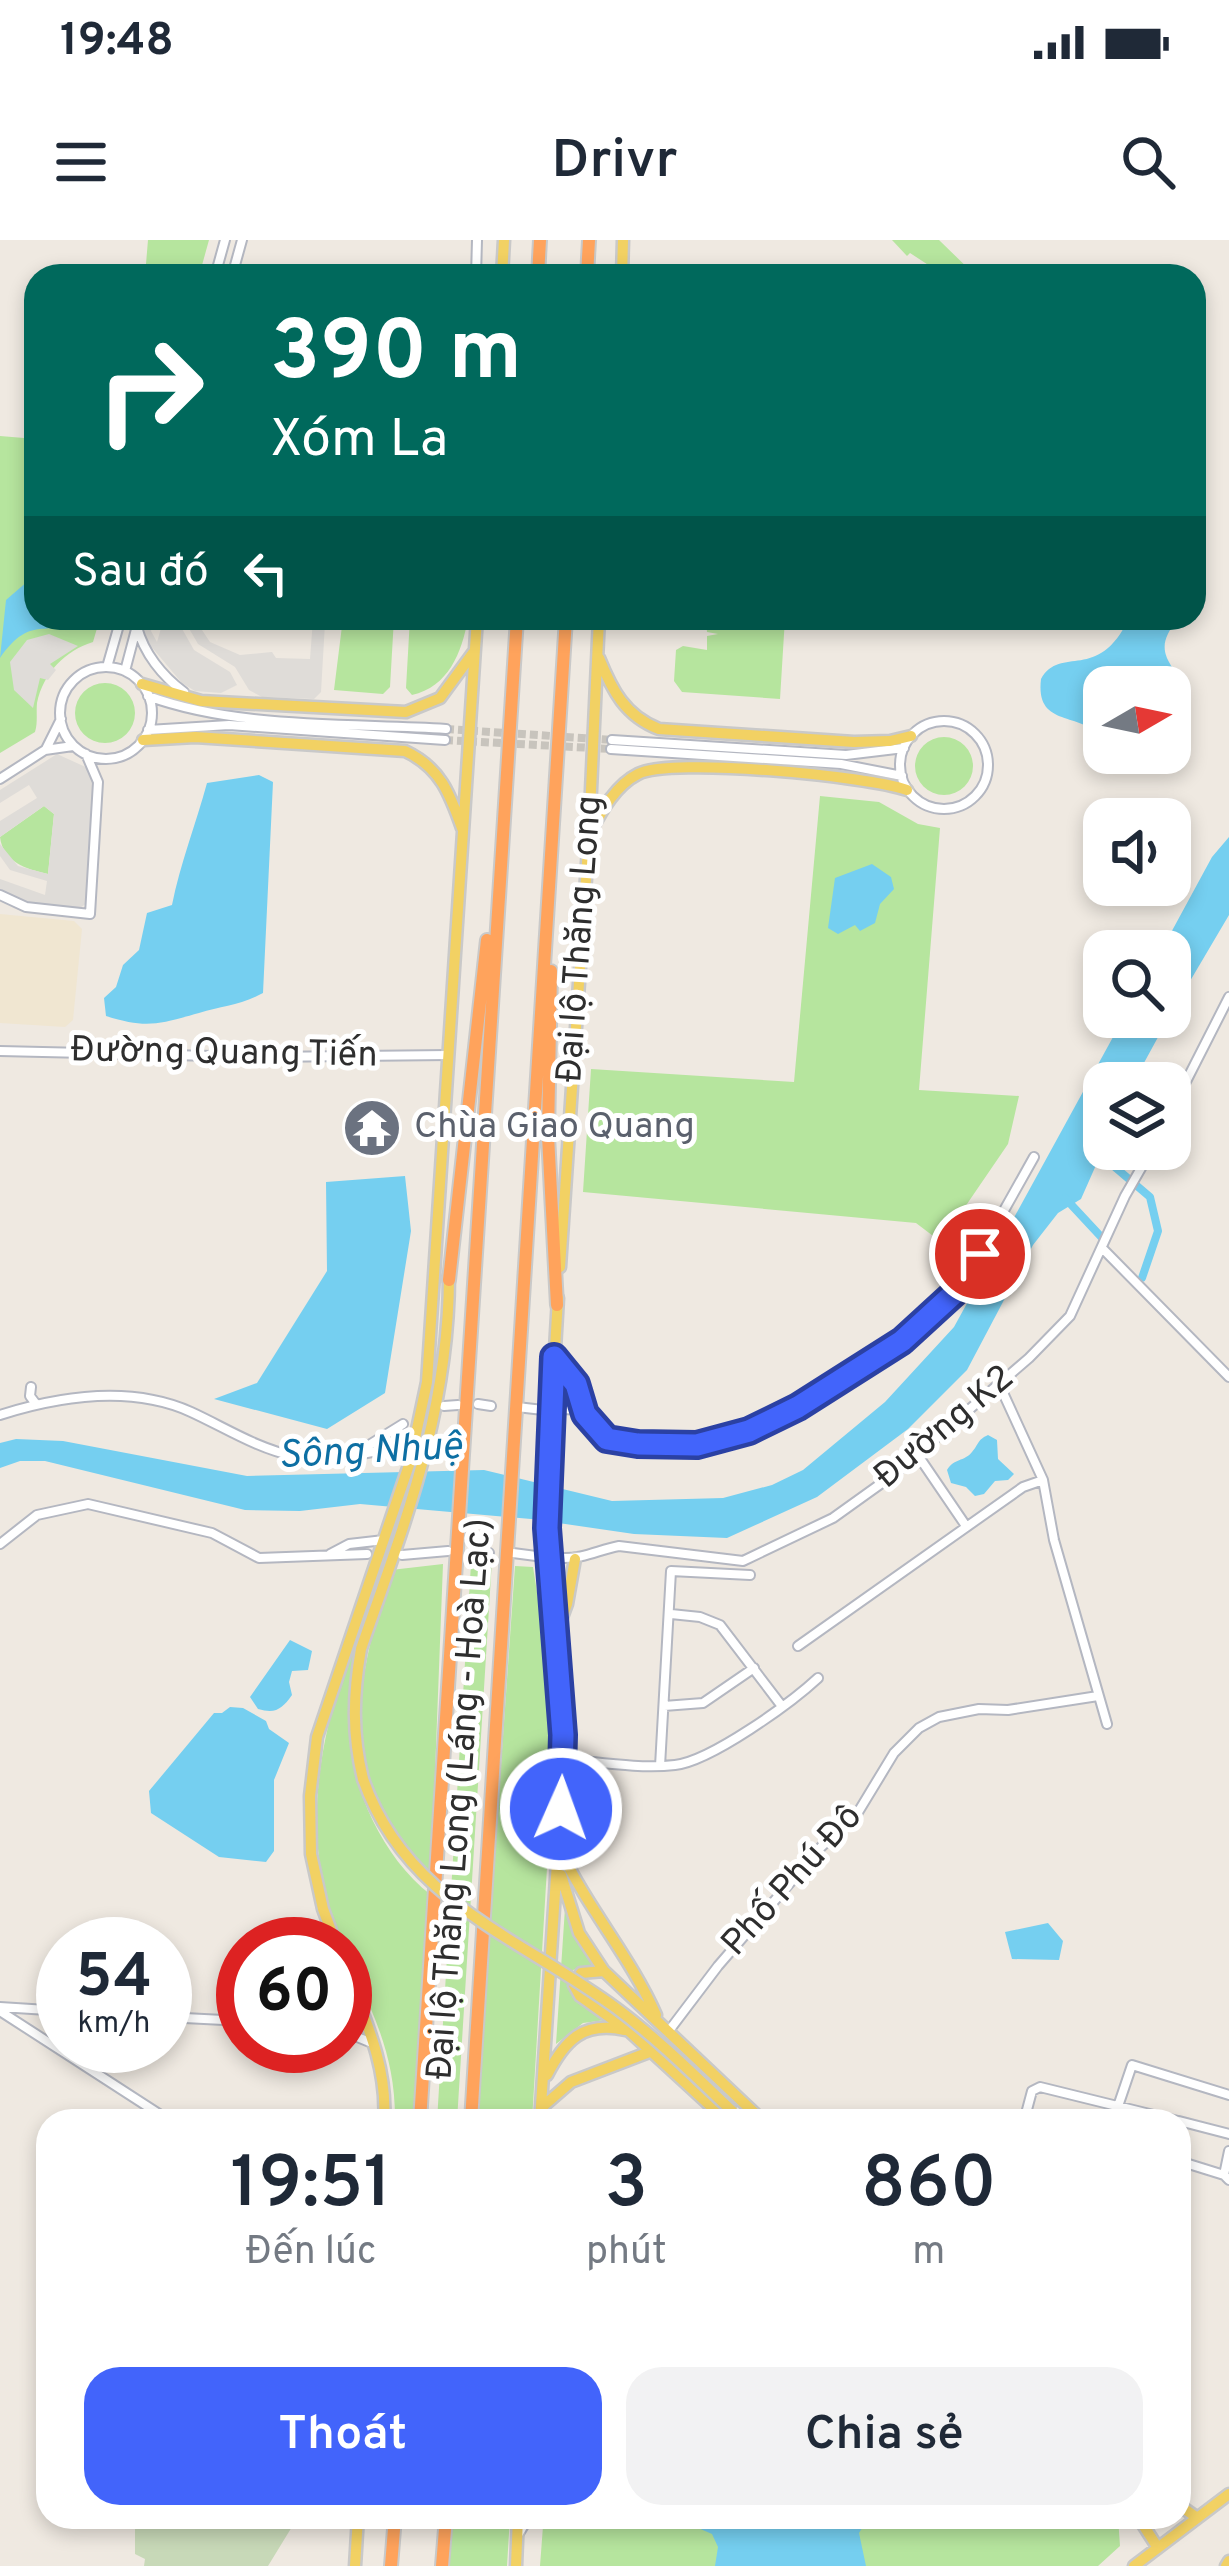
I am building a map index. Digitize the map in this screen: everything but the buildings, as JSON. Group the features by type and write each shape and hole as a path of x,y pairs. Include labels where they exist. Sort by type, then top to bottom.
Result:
{"highway":[{"name":"Đại lộ Thăng Long (Láng - Hoà Lạc)","path":"421,2109 513,630"},
{"name":"Đại lộ Thăng Long (Láng - Hoà Lạc)","path":"472,2109 566,630"},
{"path":"449,1280 506,772"},
{"path":"554,802 557,861 548,1136 557,1305"},
{"path":"392,2566 394,2529"},
{"path":"442,2566 445,2529"}],"main road":[{"path":"327,1917 316,1882 310,1796 317,1737 391,1524 428,1382 476,630"},
{"name":"Đại lộ Thăng Long","path":"541,2109 563,1759 547,1475 598,630"},
{"path":"145,690 201,701 406,712 440,698 474,650"},
{"path":"597,650 622,704 659,729 854,742 890,742 911,736"},
{"path":"146,735 405,752 431,766 440,778 463,832"},
{"path":"589,833 626,782 658,767 854,778 908,790"},
{"path":"442,1178 449,1280 441,1392 427,1459 361,1649 353,1728 363,1779 388,1835 427,1882 617,2008 724,2109"},
{"path":"556,1633 575,1558"},
{"path":"559,1846 664,2027"},
{"path":"558,1867 579,1933 604,1971 751,2109"},
{"path":"604,1971 581,1972 576,1990 722,2109"},
{"path":"542,2083 560,2048 576,2034 598,2027 629,2031"},
{"path":"372,2039 383,2109"},
{"path":"546,2109 571,2082 652,2051"},
{"path":"1191,2521 1229,2494"},
{"path":"1191,2513 1196,2517"},
{"path":"355,2566 357,2529"},
{"path":"516,2566 517,2529"},
{"path":"1146,2529 1158,2548"},
{"path":"1133,2566 1181,2529"}],"street":[{"path":"107,667 118,630"},
{"path":"124,671 136,630"},
{"path":"139,630 142,644 159,668 178,689 201,701"},
{"path":"45,750 61,719 62,698 69,685 93,669 107,667 124,671 145,690 182,709 446,734 229,725 146,735"},
{"path":"85,754 114,758 133,750 146,735 145,690"},
{"path":"0,895 26,908 90,914 98,782 95,768 74,746 61,719"},
{"path":"937,722 951,722 976,735 988,761 981,789 958,807 930,807 908,790 902,776 904,748 911,736 937,722"},
{"path":"902,776 839,764 611,745 846,754 904,748"},
{"path":"0,779 45,750 74,746"},
{"path":"98,782 114,758"},
{"path":"1191,1072 1229,997"},
{"name":"Đường Quang Tiến","path":"0,1051 262,1057 449,1055"},
{"path":"554,1357 576,1384 583,1410 607,1439 697,1445 749,1431 798,1407 902,1341 961,1287 1034,1156"},
{"name":"Đường K2","path":"575,1558 619,1546 742,1562 833,1518 917,1454 1070,1316 1140,1170"},
{"path":"1103,1249 1229,1376"},
{"path":"999,1384 1043,1480 1054,1540 1107,1724"},
{"path":"31,1387 30,1396 37,1404"},
{"path":"0,1415 68,1397 163,1402 291,1456 351,1456 414,1445"},
{"path":"478,1404 491,1406"},
{"path":"444,1406 458,1405"},
{"path":"518,1407 543,1409"},
{"path":"562,1409 583,1410"},
{"path":"351,1456 403,1424"},
{"path":"917,1454 966,1526"},
{"path":"798,1646 1023,1487 1043,1480"},
{"path":"0,1544 37,1515 88,1504 220,1536 259,1558 367,1555"},
{"path":"328,1554 349,1544 384,1540"},
{"path":"402,1555 448,1552"},
{"path":"473,1552 489,1552"},
{"path":"513,1553 536,1556"},
{"path":"561,1558 575,1558"},
{"path":"660,1766 671,1571 750,1575"},
{"path":"670,1614 700,1616 720,1624 781,1706"},
{"path":"664,1706 703,1703 754,1668"},
{"path":"563,1759 680,1765 706,1756 818,1678"},
{"name":"Phố Phú Đô","path":"664,2027 821,1847 857,1814 894,1754 919,1729 939,1717 979,1709 1009,1710 1098,1696"},
{"path":"0,2009 36,2010"},
{"path":"0,2009 151,2109"},
{"path":"31,2033 29,2020 36,2015"},
{"path":"1116,2109 1132,2065 1229,2095"},
{"path":"1028,2109 1032,2091 1040,2087 1132,2109"},
{"path":"1191,2124 1229,2134"},
{"path":"1191,2165 1226,2177 1229,2151"},
{"path":"517,2536 521,2529"}],"shaded area":[{"path":"144,630 151,630 157,642 160,630 183,630 194,650 230,672 237,685 221,693 195,691 182,683 144,638"},
{"path":"190,630 202,630 210,642 240,655 272,652 276,658 310,659 312,630 325,630 321,692 314,699 262,697 249,690 235,667 198,644"},
{"path":"49,634 78,646 50,664 56,670 48,680 40,678 33,708 14,690 10,662 27,640"},
{"path":"57,754 90,769 95,781 87,903 77,910 26,905 0,892 0,879 45,895 47,881 10,870 0,856 0,844 18,866 48,874 54,814 44,806 0,837 0,821 37,798 29,785 0,803 0,790"},
{"path":"0,914 74,921 82,929 73,1020 65,1027 0,1023"}],"green space":[{"path":"148,240 209,240 202,264 146,264"},
{"path":"892,240 939,240 964,264 927,264 910,253 907,256"},
{"path":"0,436 24,438 24,630 96,630 93,642 65,657 44,682 35,732 0,753"},
{"path":"342,630 393,630 390,687 383,694 334,690"},
{"path":"409,630 465,630 451,667 435,685 412,695 406,688"},
{"path":"784,630 780,699 682,692 674,681 676,650 683,646 707,650 707,636 718,634 707,632"},
{"path":"105,683 126,692 135,713 126,734 105,743 84,734 75,713 84,692"},
{"path":"944,737 965,745 973,766 965,787 944,795 923,787 915,766 923,745"},
{"path":"820,796 879,802 918,824 940,828 919,1090 1019,1096 1008,1144 941,1242 916,1223 583,1192 591,1069 794,1082"},
{"path":"44,806 54,814 48,874 11,858 0,837"},
{"path":"492,1560 458,2109 438,2109 471,1564"},
{"path":"443,1564 431,1877 400,1840 379,1804 366,1768 362,1693 391,1570"},
{"path":"382,1566 355,1663 349,1724 351,1755 373,1821 398,1861 431,1895 416,2109 395,2109 389,2065 372,2012 372,1917 333,1917 322,1876 318,1785 336,1697"},
{"path":"515,1566 533,1567 549,1667 549,1834 533,2109 477,2109"},
{"path":"565,1908 577,1941 594,1965 573,1970 570,1987 606,2020 583,2023 556,2044"},
{"path":"135,2529 291,2529 268,2566 144,2566 145,2559 135,2554"},
{"path":"447,2529 509,2529 507,2566 445,2566"},
{"path":"543,2529 1119,2529 1120,2546 1098,2566 540,2566"}],"water":[{"path":"24,584 24,630 38,630 22,635 0,658 6,600"},
{"path":"1122,630 1170,630 1165,649 1172,666 1083,666 1083,725 1052,713 1041,695 1041,679 1049,669 1105,650"},
{"path":"259,775 273,782 263,993 163,1022 132,1023 106,1016 104,998 116,987 123,965 139,950 147,913 172,905 207,783"},
{"path":"1229,837 1229,915 1191,979 1191,930 1172,930 1185,906 1191,906 1191,896"},
{"path":"872,864 891,877 894,889 880,904 875,923 860,931 855,925 838,934 828,928 835,878"},
{"path":"1112,1038 1158,1038 1144,1062 1099,1062"},
{"path":"1083,1092 1083,1170 1094,1170 1081,1199 1058,1213 1033,1245 967,1370 908,1429 817,1497 727,1538 634,1534 531,1519 360,1504 300,1511 245,1510 45,1461 20,1461 0,1468 0,1443 16,1439 63,1441 247,1476 484,1470 612,1501 723,1498 772,1485 803,1470 885,1402 954,1327"},
{"path":"405,1176 411,1231 385,1393 327,1429 214,1399 257,1383 327,1271 326,1182"},
{"path":"988,1435 997,1440 998,1459 1014,1474 975,1496 966,1487 951,1483 947,1470"},
{"path":"290,1640 312,1651 308,1670 292,1671 292,1695 282,1707 258,1709 250,1697"},
{"path":"243,1708 266,1721 269,1729 289,1743 274,1780 274,1851 266,1862 219,1857 151,1813 149,1791 214,1713"},
{"path":"1048,1923 1063,1941 1059,1960 1012,1959 1005,1932"},
{"path":"700,2529 862,2529 866,2566 715,2566 718,2547 712,2534"}],"waterway":[{"path":"1118,1170 1150,1197 1158,1231 1142,1278"},
{"path":"1065,1198 1105,1241"}],"tunnel":[{"path":"446,729 612,740"},
{"path":"445,740 611,749"}],"place":[{"name":"Chùa Giao Quang","path":"372,1128"}],"route":[{"path":"561,1809 563,1735 547,1528 554,1357 576,1384 585,1414 607,1439 697,1445 749,1431 798,1407 902,1341 961,1287 980,1254"}],"water label":[{"name":"Sông Nhuệ","path":"370,1453"}]}
